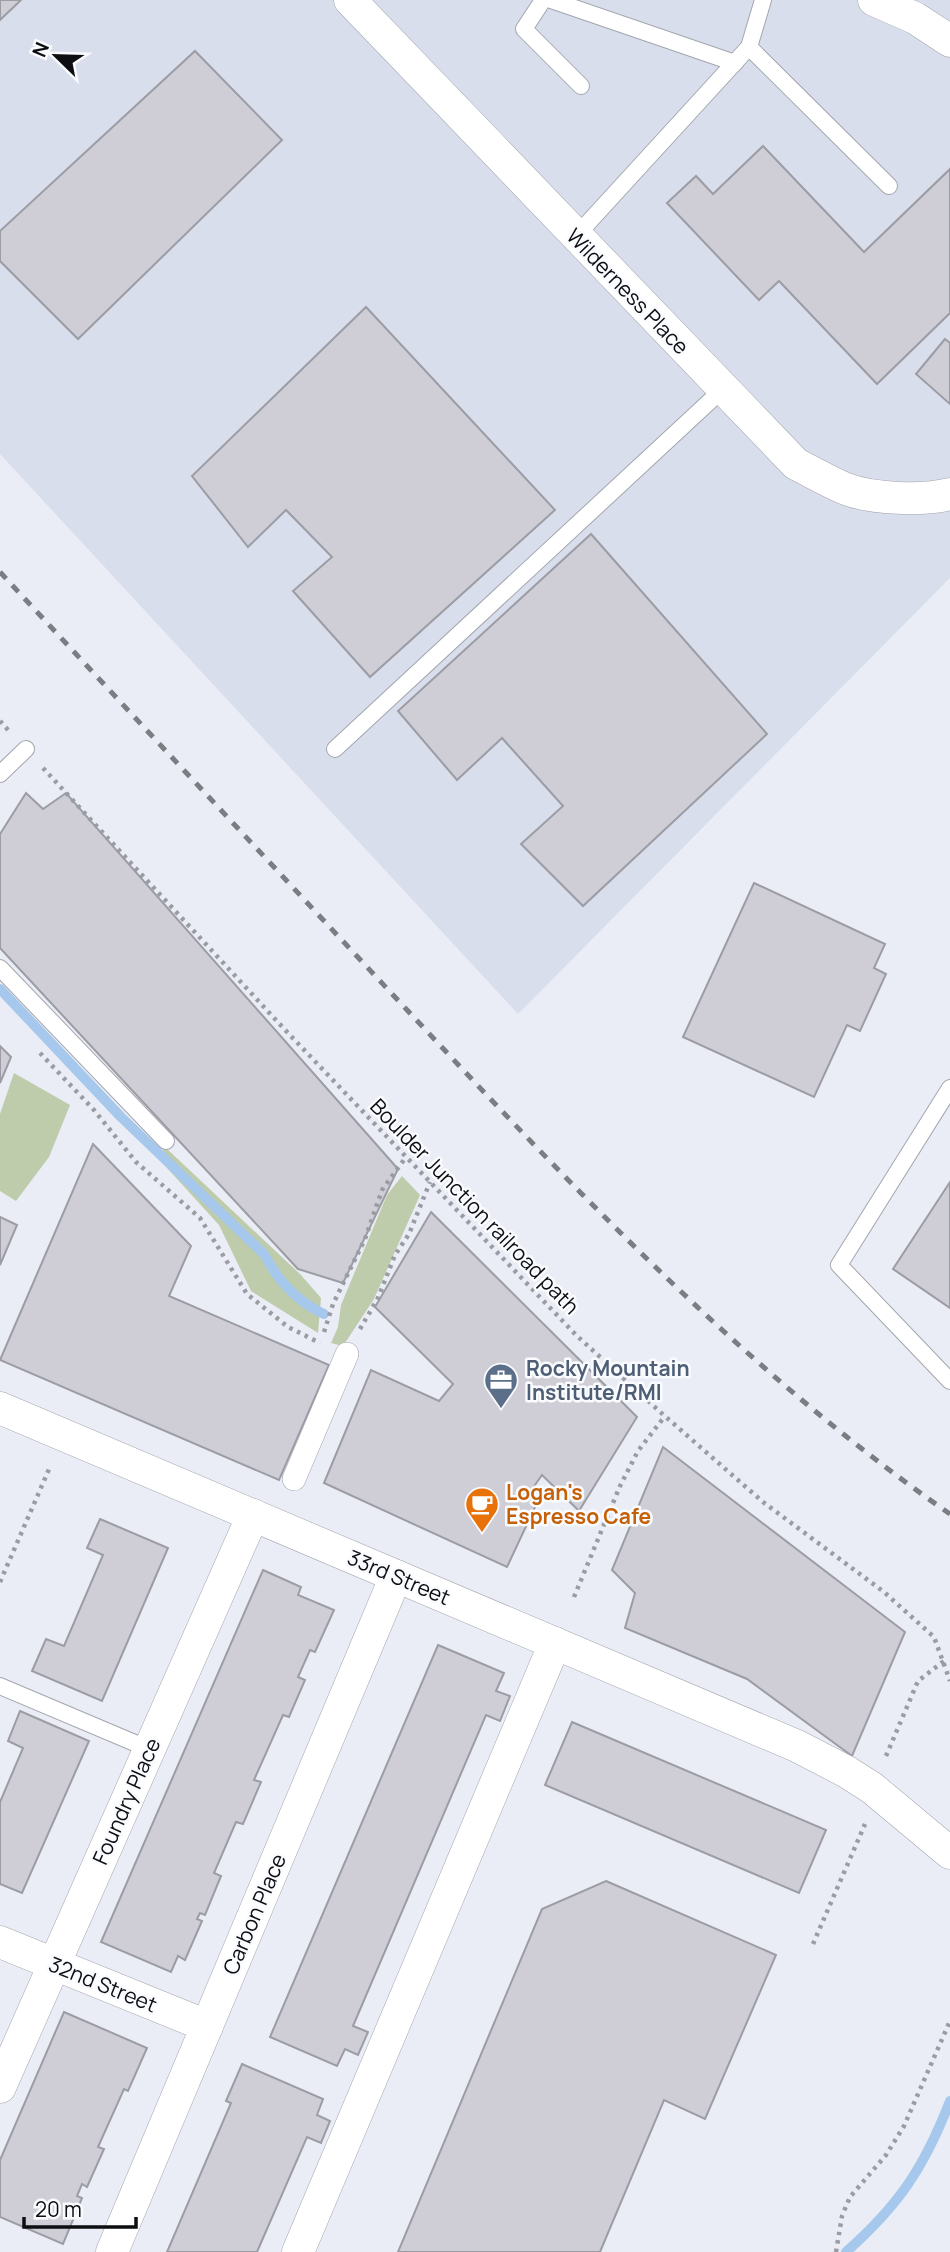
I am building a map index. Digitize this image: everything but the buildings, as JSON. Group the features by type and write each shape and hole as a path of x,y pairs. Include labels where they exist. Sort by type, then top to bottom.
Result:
{"street":[{"name":"Wilderness Place","path":"350,0 796,464 848,490 930,499 950,494"},
{"path":"874,0 915,18 950,41"},
{"path":"294,1479 347,1354"},
{"name":"33rd Street","path":"0,1408 797,1746 872,1788 945,1848"},
{"name":"Foundry Place","path":"0,2087 253,1515"},
{"name":"Carbon Place","path":"112,2252 396,1576"},
{"path":"298,2252 555,1643"},
{"name":"32nd Street","path":"0,1941 207,2026"}],"lane":[{"path":"543,0 524,29 580,86"},
{"path":"551,0 735,63"},
{"path":"576,236 749,47 763,0"},
{"path":"749,47 889,186"},
{"path":"335,749 723,389"},
{"path":"0,774 26,749"},
{"path":"0,968 166,1141"},
{"path":"950,1088 839,1265 950,1381"},
{"path":"0,1686 149,1749"}],"path":[{"name":"Boulder Junction railroad path","path":"0,721 288,1033 576,1335 763,1502 884,1592 934,1637 950,1681"},
{"path":"36,1048 94,1110 136,1162 200,1218 247,1294 288,1327 347,1354 378,1298 395,1255 409,1234 430,1182"},
{"path":"321,1343 334,1304 365,1239 382,1189 406,1157"},
{"path":"574,1597 620,1486 638,1451 665,1416"},
{"path":"0,1582 64,1435"},
{"path":"887,1755 918,1681 944,1661"},
{"path":"813,1944 866,1822 872,1788"},
{"path":"836,2252 842,2216 850,2197 886,2155 904,2126 950,2021"}],"shaded area":[{"path":"0,0 950,0 950,578 518,1014 0,454"}],"green space":[{"path":"14,1073 70,1105 49,1157 16,1201 0,1191 0,1114"},
{"path":"165,1147 301,1275 321,1298 318,1333 251,1291 219,1225 158,1158"},
{"path":"402,1176 420,1195 374,1299 343,1346 331,1343 338,1327 341,1305 387,1195"}],"waterway":[{"path":"0,989 121,1117 264,1254 289,1289 324,1314"},
{"path":"846,2252 881,2218 908,2184 920,2166 950,2101"}],"railway":[{"path":"0,572 471,1079 600,1212 666,1277 803,1401 875,1459 950,1514"}],"place":[{"name":"Rocky Mountain Institute/RMI","path":"501,1410"},
{"name":"Logan's Espresso Cafe","path":"482,1534"}]}
